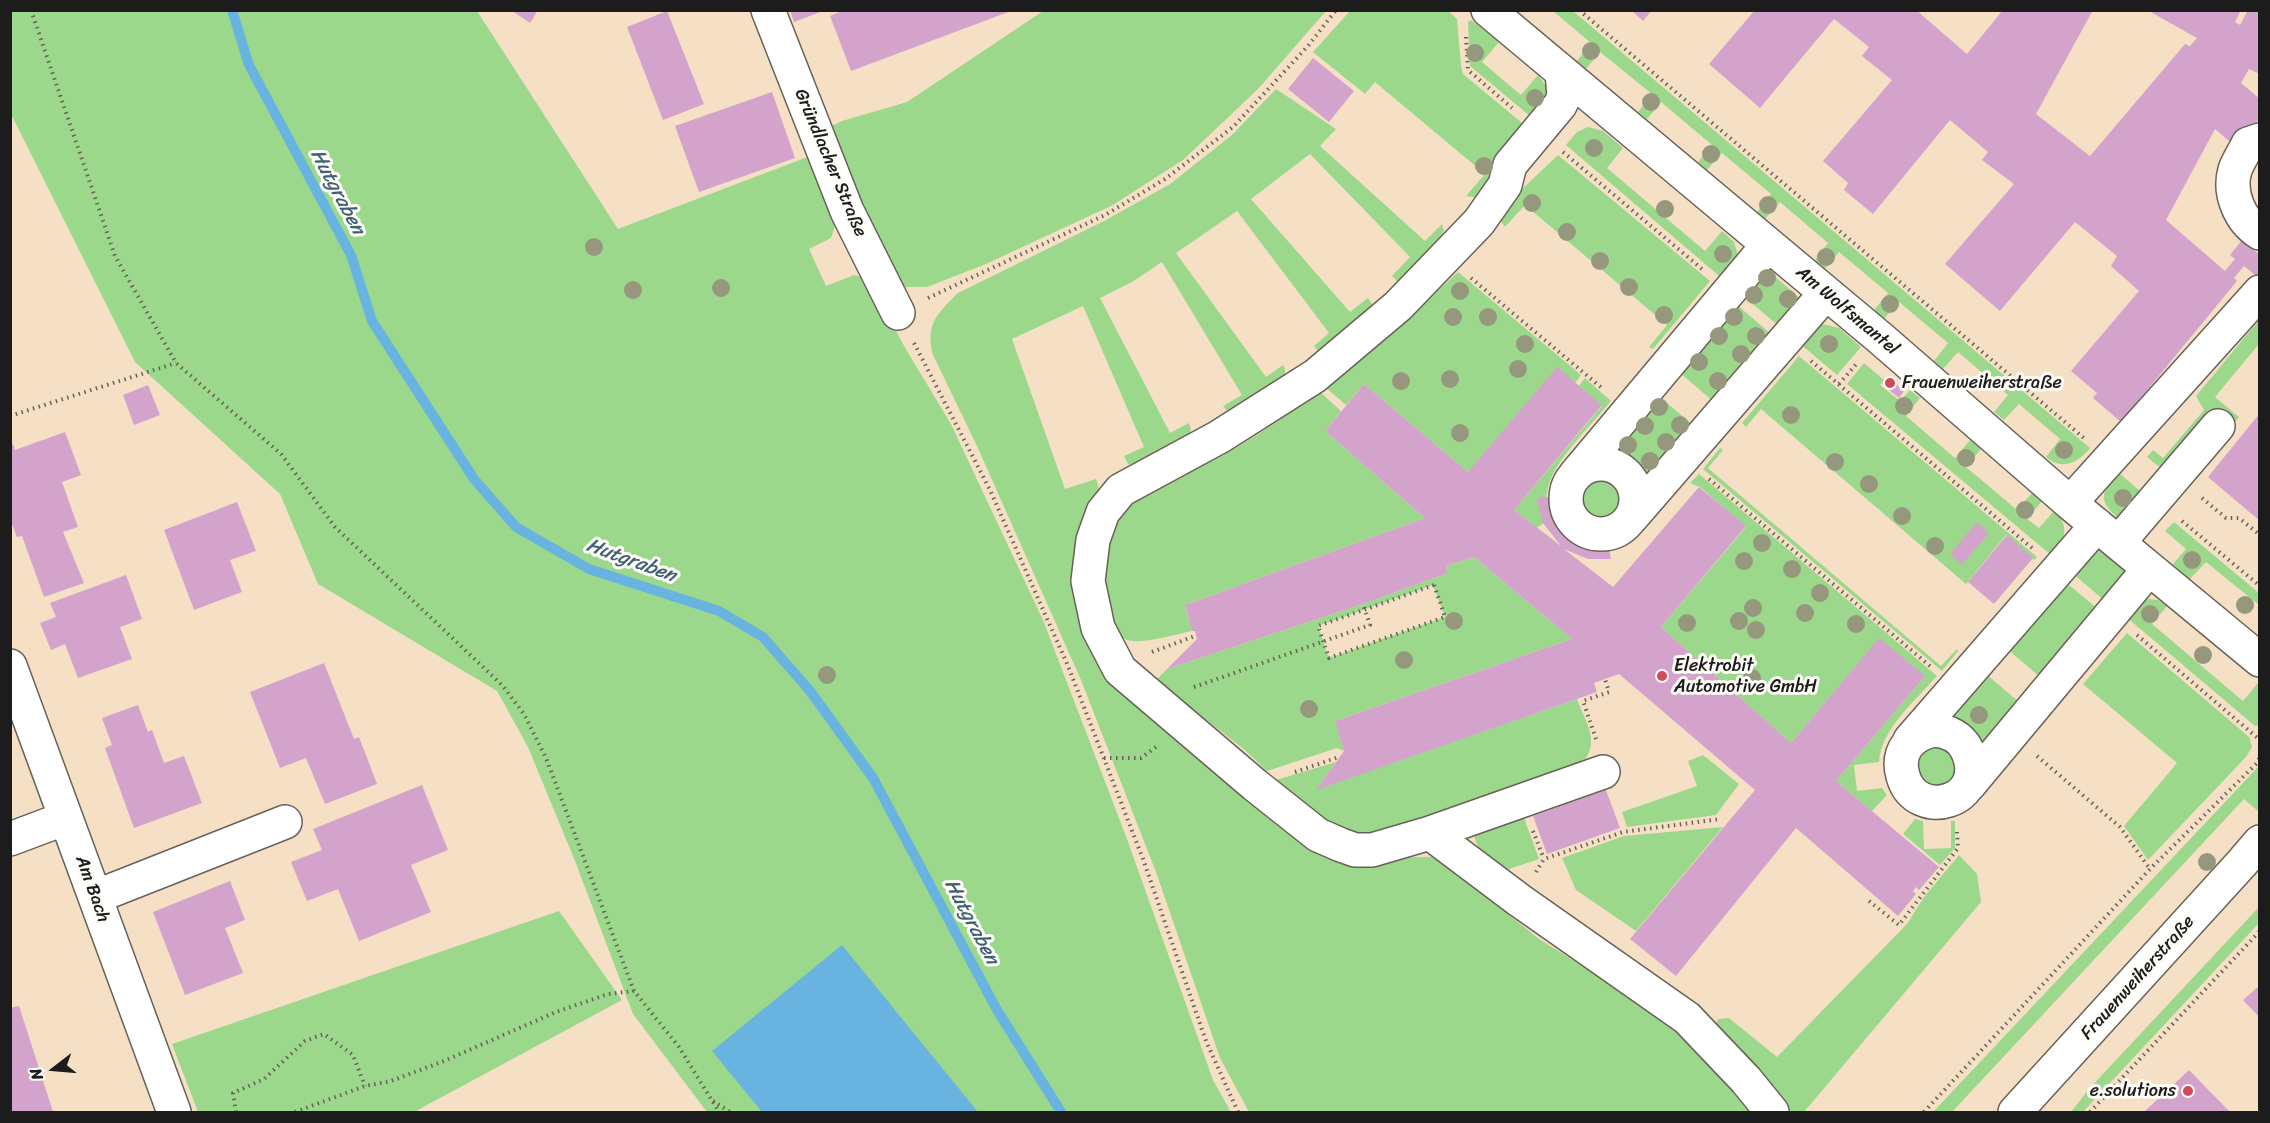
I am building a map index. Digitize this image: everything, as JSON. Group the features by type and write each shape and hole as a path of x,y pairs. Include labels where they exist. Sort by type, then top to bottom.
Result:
{"street":[{"name":"Gründlacher Straße","path":"768,10 847,211 898,313"},
{"name":"Am Wolfsmantel","path":"1477,20 1562,72 2259,660"},
{"path":"1546,138 1564,97 1562,72"},
{"path":"1603,772 1430,833 1372,850 1341,845 1318,835 1254,785 1120,670 1098,628 1088,581 1093,540 1103,512 1121,490 1219,438 1315,376 1398,306 1479,222 1505,185 1510,165 1581,116 1589,112 1607,110"},
{"path":"2259,140 2248,144 2234,172 2234,202 2250,228 2259,233"},
{"path":"1768,245 1575,475 1566,494 1566,506 1575,530 1602,535 1622,527 1825,294"},
{"path":"2070,502 2259,292"},
{"path":"2149,568 1958,796 1946,802 1933,802 1913,794 1905,783 1901,768 1901,754 1910,740 2058,570 2167,488 2218,426"},
{"path":"1575,475 1586,467 1598,464 1620,469 1633,483 1636,494 1635,508 1631,518"},
{"name":"Am Bach","path":"10,666 174,1113"},
{"path":"1910,740 1934,730 1945,731 1955,736 1965,744 1971,758 1973,770 1969,785"},
{"path":"10,839 66,818"},
{"path":"95,897 285,822"},
{"path":"1430,833 1519,900 1687,1018 1746,1080 1772,1113"},
{"name":"Frauenweiherstraße","path":"2015,1113 2259,842"}],"path":[{"path":"31,10 115,256 176,363 280,454 335,527 502,685 519,707 546,758 634,991 679,1047 719,1113"},
{"path":"1238,1113 1206,1041 1143,859 1068,666 990,490 898,313 1104,216 1165,179 1233,127 1308,46 1336,10"},
{"path":"1580,10 2109,459"},
{"path":"1477,20 1468,70 1728,291"},
{"path":"1444,256 1629,411"},
{"path":"1785,339 2058,570"},
{"path":"10,416 176,363"},
{"path":"1683,457 1956,688"},
{"path":"2167,488 2226,518 2239,518 2259,536"},
{"path":"2167,488 2259,586"},
{"path":"1434,585 1445,617 1329,658 1323,641 1318,626 1434,585"},
{"path":"1156,701 1370,626 1363,604"},
{"path":"2111,612 2259,741"},
{"path":"1117,664 1196,636"},
{"path":"1603,772 1597,741 1583,701 1609,692 1605,679"},
{"path":"1104,758 1141,758 1184,725"},
{"path":"2032,752 2120,827 2150,869"},
{"path":"1924,1113 2150,869 2256,763 2259,757"},
{"path":"1544,859 1623,832 1720,819"},
{"path":"1869,901 1899,925 1943,869"},
{"path":"2090,1113 2259,931"},
{"path":"295,1113 364,1086 392,1081 444,1061 566,1008 608,994 634,991"},
{"path":"236,1113 233,1094 264,1079 305,1041 324,1034 352,1054 364,1086"},
{"path":"712,1100 730,1113"}],"green space":[{"path":"11,11 477,11 618,229 810,156 837,220 831,238 809,249 826,286 854,275 869,279 904,346 951,424 1043,620 1127,839 1213,1080 1231,1112 707,1112 633,1014 575,861 528,747 497,691 318,584 280,494 135,362 11,114"},
{"path":"1043,11 1326,11 1258,89 1183,160 1113,205 986,264 927,287 905,287 890,276 822,130 842,121 907,102"},
{"path":"1350,11 1448,11 1457,19 1463,74 1528,128 1480,198 1466,196 1485,174 1375,82 1365,94 1313,52"},
{"path":"1553,11 1573,11 2090,448 2080,458 2070,463 2058,464 2046,457 2060,439 2019,404 2004,420 1994,412 2008,395 1958,352 1943,369 1934,361 1948,343 1899,302 1884,319 1874,310 1888,293 1839,252 1825,269 1815,260 1828,243 1780,202 1765,219 1757,212 1771,194 1722,153 1707,170 1698,162 1712,145 1661,102 1647,119 1638,112 1652,94 1600,52 1586,69 1577,61 1591,43"},
{"path":"1471,20 1499,42 1482,62 1521,95 1538,75 1550,91 1536,121 1470,66 1468,22"},
{"path":"1276,89 1336,129 1320,146 1425,241 1442,224 1444,231 1433,247 1402,279 1397,281 1392,276 1410,257 1310,154 1251,199 1350,312 1368,298 1372,304 1370,310 1325,349 1317,350 1314,346 1329,333 1237,211 1176,253 1266,377 1283,365 1285,369 1285,375 1248,402 1233,409 1226,410 1223,406 1242,395 1162,262 1132,282 1100,298 1170,433 1189,423 1191,429 1189,435 1138,464 1128,464 1124,456 1144,447 1083,306 1012,339 1065,489 1096,479 1101,496 1093,646 1379,861 1434,857 1458,868 1493,902 1539,939 1629,995 1681,1031 1753,1112 1249,1112 1220,1058 1156,872 1081,680 977,446 933,355 931,335 935,320 958,293 1106,220 1170,184 1232,135"},
{"path":"1588,127 1603,131 1623,148 1607,168 1705,251 1722,231 1734,242 1739,259 1725,281 1566,145 1577,132"},
{"path":"1558,155 1710,281 1653,349 1649,347 1667,325 1525,205 1505,227 1500,220 1517,194"},
{"path":"1766,269 1801,299 1779,326 1743,296"},
{"path":"1458,272 1581,375 1575,383 1468,472 1364,384 1346,405 1324,386 1385,340"},
{"path":"1736,304 1771,334 1714,402 1679,372"},
{"path":"2259,320 2259,344 2215,397 2239,417 2230,429 2167,473 2147,457 2153,450 2163,458 2204,410 2196,396"},
{"path":"1823,324 1839,328 1861,347 1837,375 1798,342 1817,325"},
{"path":"1799,356 2037,557 2034,560 2006,535 1966,584 1761,409 1746,427 1742,423"},
{"path":"1864,363 1884,380 1880,385 1900,401 1910,390 1920,398 1906,416 1955,458 1970,440 1981,449 1966,467 2017,510 2032,493 2042,501 2027,519 2039,528 2054,511 2063,522 2064,533 2060,544 2051,555 1847,384"},
{"path":"1585,378 1611,401 1559,463 1548,489 1546,503 1548,521 1536,528 1514,510 1602,406 1579,386"},
{"path":"1319,391 1341,411 1325,431 1425,518 1185,605 1192,631 1139,641 1131,641 1121,636 1110,617 1102,591 1103,571 1110,536 1124,509 1146,492 1236,448"},
{"path":"1660,397 1694,426 1647,484 1633,464 1611,453"},
{"path":"1720,448 1723,450 1708,468 1941,666 1957,649 1958,651 1942,671 1703,469"},
{"path":"2117,471 2148,498 2125,524 2110,511 2104,500 2106,488"},
{"path":"1699,474 1937,676 1893,727 1881,750 1879,762 1854,765 1857,791 1882,788 1887,795 1872,811 1836,781 1924,677 1879,639 1791,743 1661,627 1746,527 1700,487 1690,483"},
{"path":"1603,477 1612,478 1619,483 1624,490 1624,508 1619,515 1612,520 1603,521 1594,520 1587,515 1582,508 1581,499 1582,490 1587,483 1594,478"},
{"path":"2174,522 2259,593 2259,605 2206,562 2189,580 2173,564 2186,549 2165,531"},
{"path":"2094,544 2128,573 2105,601 2071,572"},
{"path":"1474,557 1572,639 1335,721 1344,751 1337,748 1267,771 1246,751 1156,680 1167,669 1363,604 1448,573 1446,566","holes":["1433,585 1445,617 1329,658 1318,626"]},
{"path":"2063,580 2098,609 2040,677 2006,648"},
{"path":"2148,599 2158,600 2167,606 2152,624 2243,701 2259,684 2259,725 2255,726 2125,616 2137,604"},
{"path":"2127,633 2249,737 2252,747 2246,757 2148,860 2124,826 2177,763 2083,684"},
{"path":"1985,673 2019,702 1980,747 1947,718"},
{"path":"1577,699 1591,740 1587,756 1581,764 1391,834 1360,838 1328,825 1276,780 1336,762 1317,789"},
{"path":"1936,743 1955,754 1955,779 1934,789 1917,778 1917,755"},
{"path":"1703,755 1739,784 1716,815 1627,827 1622,812 1697,786 1688,761"},
{"path":"2259,766 2259,812 2244,799 1952,1112 1933,1112"},
{"path":"1523,815 1539,859 1506,870 1489,859 1481,850 1474,832"},
{"path":"1915,819 1923,821 1924,849 1951,848 1951,821 1955,821 1955,848 1940,865 1903,834"},
{"path":"1723,827 1636,931 1576,890 1562,858 1624,836"},
{"path":"1959,855 1977,874 1981,902 1804,1112 1784,1112 1717,1030 1718,1019 1729,1018 1777,1057 1907,924 1924,897"},
{"path":"2259,907 2259,923 2083,1112 2071,1112 2088,1090"},
{"path":"559,911 622,1000 414,1112 198,1112 172,1044"}],"water":[{"path":"842,945 978,1112 762,1112 712,1051"}],"building":[{"path":"511,10 538,10 530,23"},
{"path":"790,10 823,10 823,11 794,22"},
{"path":"844,10 1011,11 851,71 830,16"},
{"path":"1631,10 1652,10 1643,21"},
{"path":"1755,10 1916,10 1967,54 2003,10 2093,10 2036,114 2090,156 2185,44 2190,46 2197,38 2147,10 2241,10 2235,22 2240,25 2248,10 2260,10 2260,74 2249,69 2241,83 2260,99 2260,118 2236,147 2215,129 2166,220 2225,271 2235,259 2230,255 2242,240 2260,255 2260,279 2244,266 2234,278 2237,281 2121,422 2093,398 2097,393 2071,371 2139,291 2111,266 2117,256 2075,222 2000,311 1945,264 2014,184 1982,160 1988,152 1950,120 1873,214 1844,190 1848,183 1823,161 1892,80 1862,56 1869,47 1834,19 1760,108 1709,64"},
{"path":"667,11 704,104 663,120 627,27"},
{"path":"1313,58 1354,91 1329,122 1288,89"},
{"path":"772,92 795,158 699,192 675,126"},
{"path":"1557,367 1602,405 1514,510 1561,546 1543,523 1538,503 1538,497 1555,497 1558,516 1567,529 1587,542 1608,543 1611,559 1588,559 1564,549 1613,587 1699,487 1746,526 1661,627 1791,743 1879,638 1925,676 1836,781 1939,867 1919,890 1916,887 1913,891 1916,894 1898,916 1796,828 1676,976 1630,939 1755,790 1619,674 1594,683 1597,692 1316,790 1344,751 1335,721 1572,639 1474,557 1446,566 1448,573 1363,604 1167,669 1197,639 1195,631 1192,631 1185,605 1425,518 1325,431 1364,384 1468,472"},
{"path":"1888,377 1904,391 1899,398 1882,384"},
{"path":"148,385 160,415 134,425 123,395"},
{"path":"2260,413 2260,521 2208,477"},
{"path":"65,432 81,475 62,482 78,527 63,532 84,583 44,597 22,536 17,537 10,519 10,445 13,444 15,450"},
{"path":"237,502 256,551 230,560 242,592 194,610 164,530"},
{"path":"1977,522 1989,533 1962,565 1950,554"},
{"path":"2007,535 2033,558 1994,604 1968,582"},
{"path":"126,575 142,619 120,627 132,659 78,678 65,644 51,650 40,623 56,617 50,603"},
{"path":"324,663 354,739 359,737 377,784 325,804 306,758 280,768 250,692"},
{"path":"138,705 148,732 152,730 164,763 184,756 202,803 134,828 105,748 112,745 102,718"},
{"path":"422,785 448,850 411,865 431,912 359,941 338,889 307,901 291,862 322,850 313,829"},
{"path":"1606,790 1620,828 1547,854 1533,816"},
{"path":"230,881 245,920 225,928 243,973 185,995 153,912"},
{"path":"2260,985 2260,1018 2243,1000"},
{"path":"19,1006 53,1112 10,1112 10,1008"},
{"name":"e.solutions","path":"2189,1070 2230,1112 2144,1112"}],"waterway":[{"name":"Hutgraben","path":"232,10 249,65 351,255 372,321 474,479 516,527 589,569 719,611 763,637 810,691 873,778 997,1010 1061,1112"}],"place":[{"name":"Frauenweiherstraße","path":"1890,383"},
{"name":"Elektrobit Automotive GmbH","path":"1662,676"},
{"name":"e.solutions","path":"2188,1091"}]}
